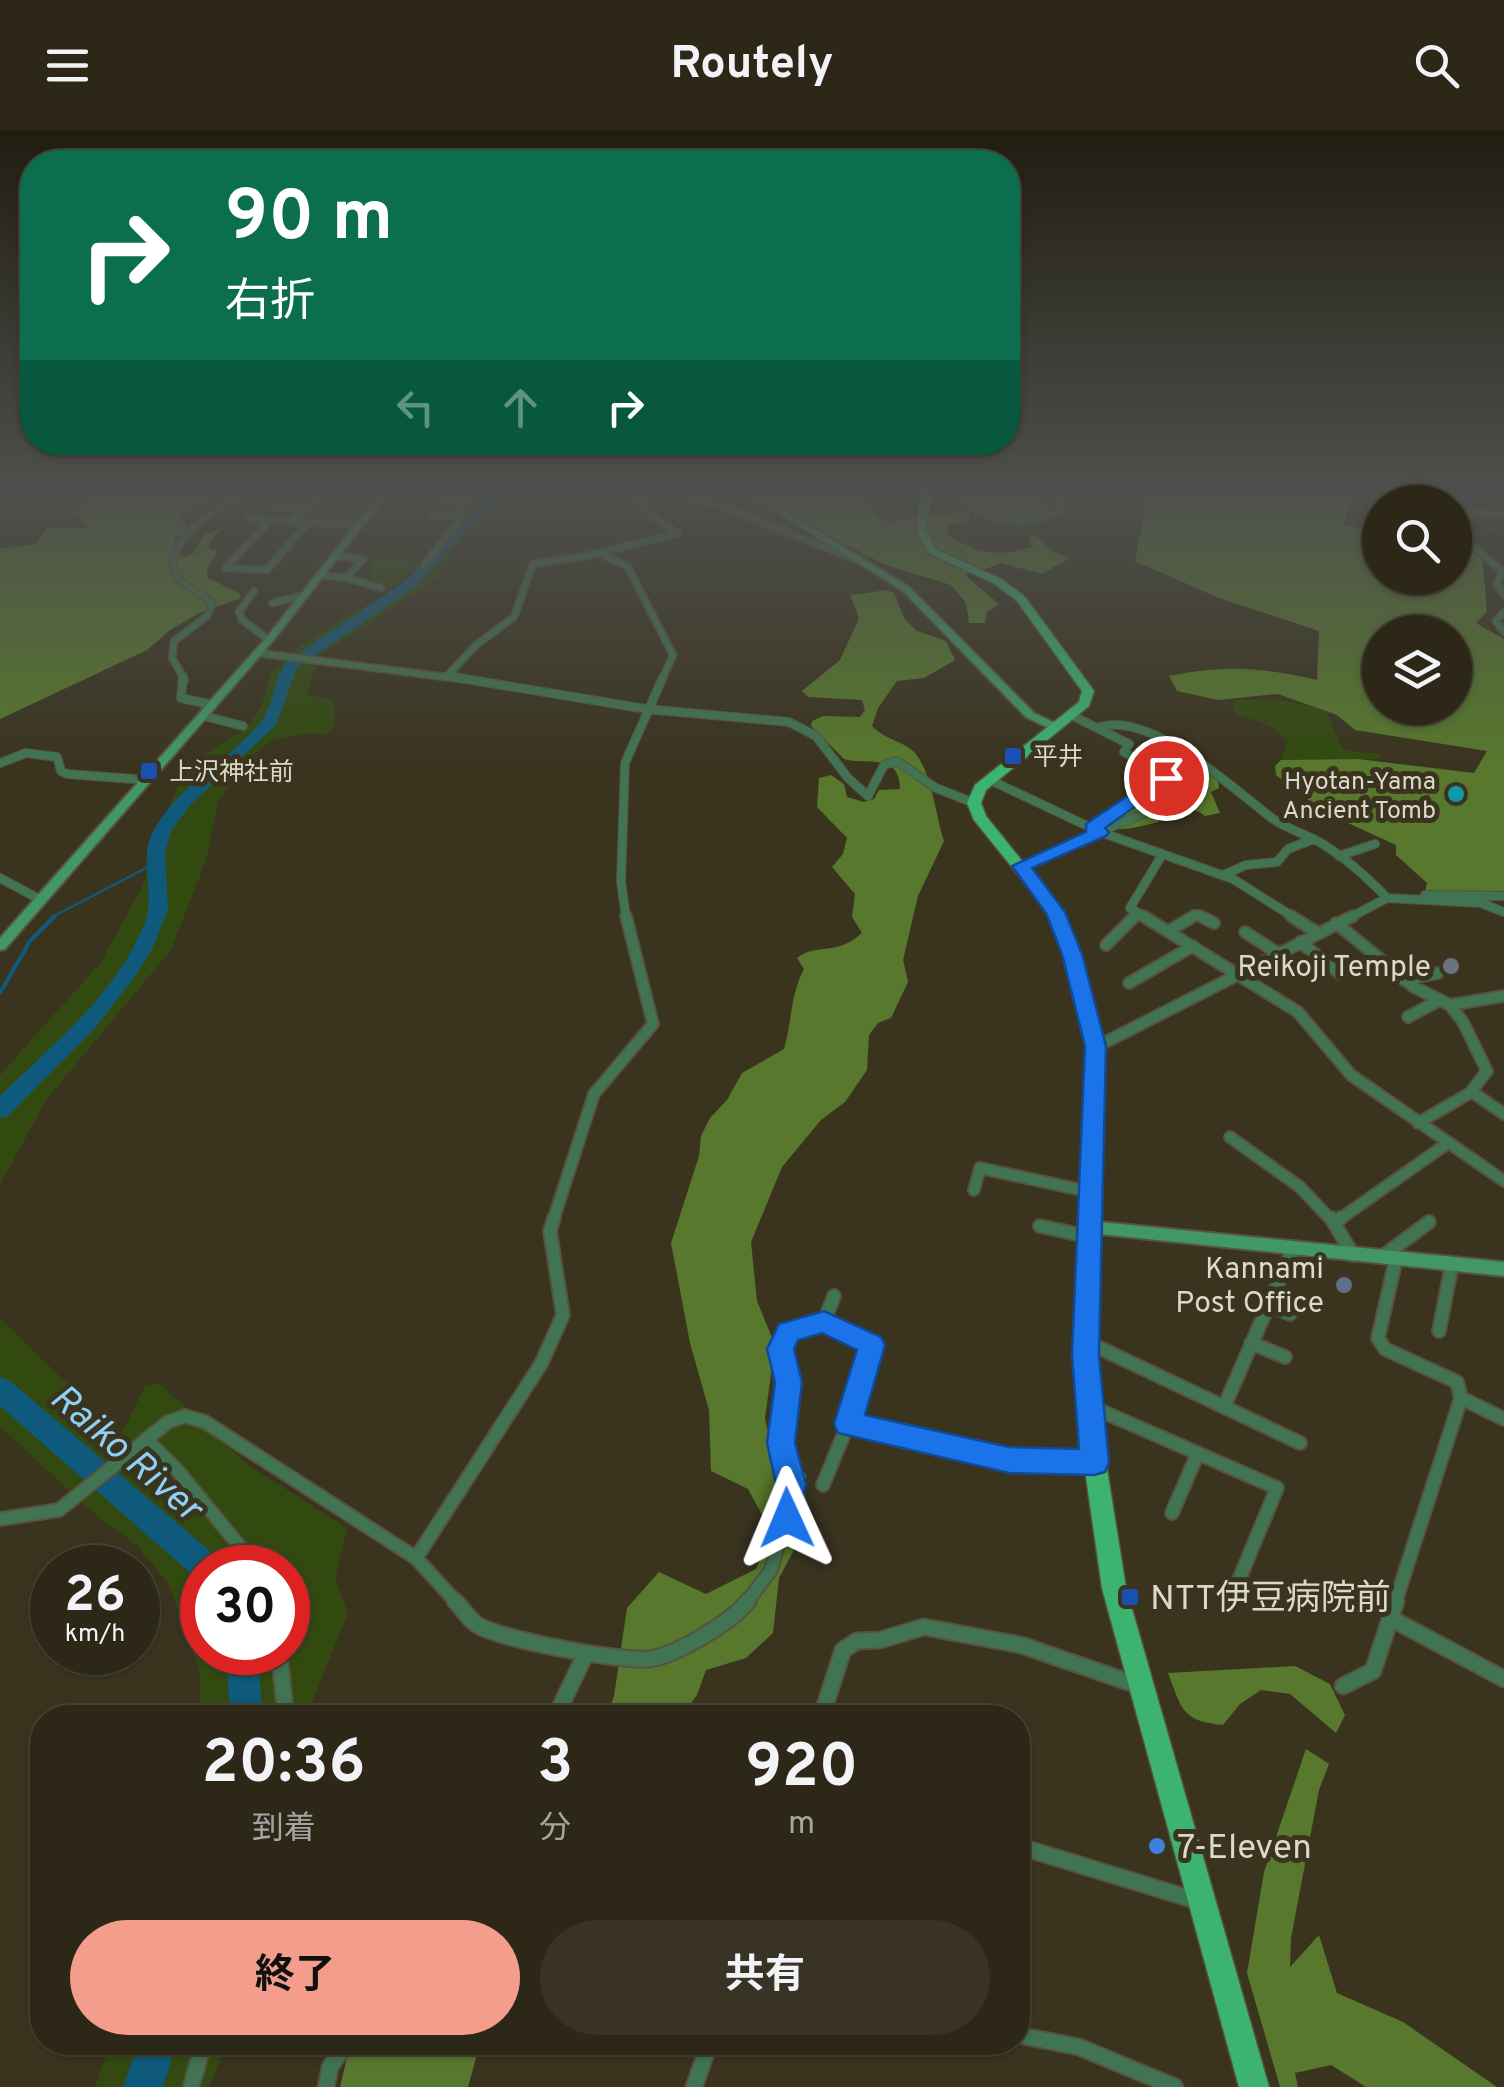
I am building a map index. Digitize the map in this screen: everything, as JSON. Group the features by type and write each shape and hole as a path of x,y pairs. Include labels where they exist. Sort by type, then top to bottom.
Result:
{"main road":[{"path":"0,946 214,705 315,581"},
{"path":"892,581 924,605 1030,715 1063,721"},
{"path":"998,581 1021,599 1087,687 1084,702 980,788 974,803 979,817 1056,912 1072,954 1096,1046 1086,1342 1094,1462 1114,1588 1139,1686 1254,2087"},
{"path":"1090,1232 1504,1269"}],"street":[{"path":"183,581 212,602 207,616 174,641 172,658 185,680 181,698 214,705"},
{"path":"357,581 380,588"},
{"path":"447,676 476,645 514,617 527,581"},
{"path":"416,1558 541,1364 563,1316 550,1232 594,1094 653,1024 628,930 620,881 625,763 673,655 635,581"},
{"path":"254,591 239,612 242,620 269,640"},
{"path":"272,602 305,595"},
{"path":"1504,612 1496,621 1504,632"},
{"path":"258,653 447,676 646,709 800,724 823,741 857,790 868,796 884,765 897,761 936,788 974,803"},
{"path":"204,716 243,726"},
{"path":"1063,721 1100,727 1130,744 1124,752 1166,778 1096,830"},
{"path":"1100,727 1116,722 1186,750 1277,822 1339,856 1387,898"},
{"path":"0,763 26,753 53,756 67,774 147,780"},
{"path":"990,780 1096,830 1224,875 1316,932"},
{"path":"1021,866 1096,830 1161,806"},
{"path":"1224,875 1248,864 1280,861 1290,848 1314,839"},
{"path":"1339,856 1375,844"},
{"path":"1162,855 1130,908 1298,1012 1350,1075 1504,1181"},
{"path":"0,878 41,900"},
{"path":"1413,899 1438,894 1504,896"},
{"path":"1096,1046 1242,976 1316,932 1387,898 1481,903 1504,912"},
{"path":"1106,944 1138,913"},
{"path":"1168,932 1197,914 1214,923"},
{"path":"1336,923 1404,980 1444,1003 1463,1022 1487,1071 1472,1092 1418,1123"},
{"path":"1245,932 1279,954"},
{"path":"1300,942 1340,974"},
{"path":"1129,983 1192,946"},
{"path":"1404,980 1438,973"},
{"path":"1408,1017 1444,1003 1504,996"},
{"path":"1472,1092 1504,1114"},
{"path":"1230,1137 1306,1188 1334,1222 1353,1255"},
{"path":"1334,1222 1448,1143"},
{"path":"974,1190 980,1168 1091,1192"},
{"path":"1343,1686 1373,1671 1461,1398 1457,1382 1385,1349 1378,1338 1389,1258 1429,1222"},
{"path":"1040,1226 1090,1232"},
{"path":"1224,1406 1294,1249"},
{"path":"1440,1331 1452,1264"},
{"path":"824,1322 834,1296"},
{"path":"1268,1304 1290,1314"},
{"path":"0,1519 59,1510 168,1422 185,1416 205,1422 416,1558 478,1626 585,1655 650,1659 674,1651 739,1613 771,1570 783,1538 790,1498 781,1443 788,1382 780,1349 788,1332 824,1322 872,1345 848,1424 822,1485"},
{"path":"1086,1342 1300,1443"},
{"path":"1251,1343 1285,1357"},
{"path":"1461,1398 1504,1419"},
{"path":"1090,1406 1277,1488 1236,1586"},
{"path":"848,1424 1009,1460 1094,1462"},
{"path":"142,1443 189,1484 239,1545"},
{"path":"1172,1513 1198,1453"},
{"path":"1392,1619 1504,1680"},
{"path":"825,1705 842,1650 857,1641 880,1640 924,1626 1021,1645 1139,1686"},
{"path":"561,1705 585,1655"},
{"path":"281,1675 284,1705"},
{"path":"1030,1850 1203,1903"},
{"path":"1030,2036 1050,2037 1093,2051 1175,2087"},
{"path":"191,2087 200,2055"},
{"path":"326,2087 330,2067 338,2055"},
{"path":"694,2087 705,2055"}],"green space":[{"path":"0,581 215,581 239,593 241,598 199,613 147,650 0,719"},
{"path":"374,581 399,581 391,588"},
{"path":"407,581 434,581 320,655 306,695 333,700 335,727 324,735 309,733 275,739 252,755 218,802 206,860 171,950 46,1100 0,1185 0,1075 101,962 142,887 188,765 245,729 261,707 271,674 301,645"},
{"path":"939,581 972,581 999,604 986,613 985,623 969,623 966,603 951,585"},
{"path":"1181,581 1362,581 1362,595 1472,595 1472,581 1484,581 1487,612 1476,623 1504,639 1504,897 1425,892 1427,883 1396,855 1396,845 1324,812 1276,775 1275,766 1281,760 1358,759 1474,773 1487,751 1355,730 1337,715 1278,694 1218,700 1177,691 1169,676 1226,669 1279,672 1317,680 1319,631"},
{"path":"888,590 894,593 904,618 917,631 946,641 955,660 924,678 897,681 878,708 872,726 908,747 919,759 929,781 944,841 918,896 903,960 908,982 891,1018 878,1023 869,1035 867,1070 845,1102 821,1120 782,1167 751,1242 757,1301 775,1345 765,1418 768,1432 795,1457 806,1475 805,1512 793,1552 779,1578 773,1633 746,1658 706,1670 690,1705 611,1705 627,1608 659,1572 706,1594 756,1569 776,1523 762,1515 748,1489 711,1471 709,1410 690,1343 671,1243 699,1156 701,1136 710,1118 727,1100 742,1073 784,1049 804,969 797,958 844,945 862,933 852,917 855,894 832,867 843,854 847,838 817,807 819,778 831,775 844,784 847,797 864,802 874,799 879,790 900,789 898,777 894,769 881,762 844,759 811,726 812,721 823,716 860,717 865,710 862,700 808,697 802,691 840,660 859,618 850,595"},
{"path":"1233,700 1280,701 1327,712 1343,750 1382,754 1378,759 1281,760 1287,741 1272,727 1234,713"},
{"path":"1175,758 1192,762 1218,779 1219,788 1211,792 1220,813 1205,816 1195,810 1175,808 1157,814 1159,822 1123,829 1104,825 1168,781"},
{"path":"0,1319 121,1435 145,1386 160,1384 248,1465 347,1528 335,1579 348,1613 311,1705 199,1705 200,1675 310,1675 310,1545 180,1545 180,1617 169,1585 160,1574 160,1545 137,1545 86,1507 0,1426"},
{"path":"1295,1666 1330,1684 1345,1715 1336,1733 1290,1694 1261,1690 1240,1704 1223,1725 1199,1720 1180,1704 1168,1673"},
{"path":"1306,1749 1329,1764 1319,1790 1291,1938 1290,1967 1319,1935 1337,1993 1403,2022 1497,2087 1366,2087 1331,2065 1295,2073 1298,2087 1280,2087 1247,1973 1264,1872"},
{"path":"107,2055 222,2055 209,2087 95,2087"},
{"path":"348,2055 477,2055 468,2087 340,2087"}],"waterway":[{"name":"Raiko River","path":"0,1110 87,1023 142,949 158,909 157,842 172,815 270,722 291,665 413,581"},
{"path":"50,918 154,864"},
{"path":"0,993 30,941 55,916"},
{"name":"Raiko River","path":"0,1389 180,1545"},
{"name":"Raiko River","path":"243,1675 246,1705"},
{"name":"Raiko River","path":"143,2087 154,2055"}],"place":[{"name":"平井","path":"1013,756"},
{"name":"上沢神社前","path":"149,771"},
{"name":"Hyotan-Yama Ancient Tomb","path":"1456,794"},
{"name":"Reikoji Temple","path":"1451,966"},
{"name":"Kannami Post Office","path":"1344,1285"},
{"name":"NTT伊豆病院前","path":"1130,1597"},
{"name":"7-Eleven","path":"1157,1846"}],"route":[{"path":"787,1518 791,1484 781,1443 788,1382 780,1349 788,1332 824,1322 872,1345 848,1424 1009,1460 1094,1462 1085,1355 1096,1046 1072,954 1056,912 1021,866 1100,832 1092,828 1166,778"}]}
